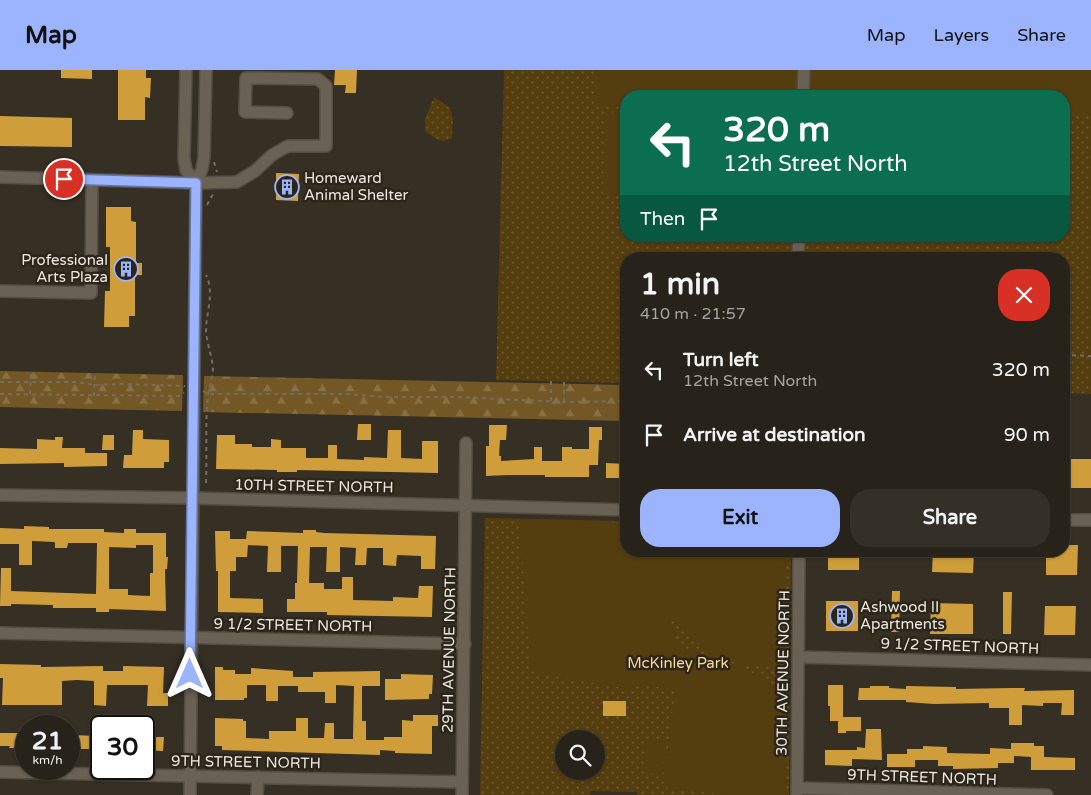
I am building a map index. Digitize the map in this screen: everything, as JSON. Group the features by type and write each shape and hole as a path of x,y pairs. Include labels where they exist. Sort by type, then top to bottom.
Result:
{"street":[{"path":"186,70 184,158 186,170 196,183"},
{"path":"190,795 190,638 196,183 202,169 204,157 206,70"},
{"path":"803,90 804,70"},
{"path":"0,177 196,183 237,182 288,146 326,146 326,86 318,79 246,78 246,112 287,112"},
{"path":"0,291 91,292 92,180"},
{"name":"29TH AVENUE NORTH","path":"462,795 466,443"},
{"name":"10TH STREET NORTH","path":"0,495 466,504 620,510"},
{"path":"1070,520 1091,520"},
{"name":"30TH AVENUE NORTH","path":"797,792 800,557"},
{"name":"9 1/2 STREET NORTH","path":"0,633 465,644"},
{"name":"9 1/2 STREET NORTH","path":"798,656 1091,665"},
{"name":"9TH STREET NORTH","path":"0,772 462,782"},
{"path":"258,777 258,795"},
{"name":"9TH STREET NORTH","path":"797,792 1047,795"}],"path":[{"path":"205,207 214,193 217,172 213,160"},
{"path":"205,272 211,294 207,312 206,332 212,366 208,394 206,483"},
{"path":"1070,355 1091,356"},
{"path":"30,372 30,394"},
{"path":"94,396 95,374"},
{"path":"551,381 551,402"},
{"path":"564,381 564,402"},
{"path":"0,382 76,382 95,385 194,386 208,394 346,394 384,397 458,397 551,402 620,401"},
{"path":"0,394 179,396 194,386"}],"green space":[{"path":"504,70 1091,70 1091,394 1070,393 1070,252 620,252 620,383 496,380"},
{"path":"597,70 797,70 797,90 620,90 620,107 597,107"},
{"path":"810,70 1091,70 1091,114 1070,113 1070,90 809,90"},
{"path":"434,97 450,108 453,119 452,139 438,140 425,131 425,119"},
{"path":"604,112 620,113 620,194 603,194"},
{"path":"0,371 183,375 182,411 0,407"},
{"path":"204,376 620,385 620,421 203,412"},
{"name":"McKinley Park","path":"485,518 620,521 620,557 791,557 789,795 637,795 637,792 591,791 590,795 480,795"},
{"name":"McKinley Park","path":"519,520 611,521 620,528 620,557 784,557 783,667 749,665 716,656 697,644 669,617 680,649 725,661 764,678 777,693 785,707 784,795 737,795 668,789 664,781 675,690 637,683 635,690 537,673 531,667"},
{"path":"646,741 664,741 663,773 646,773"}],"building":[{"path":"61,70 92,70 92,79 61,78"},
{"path":"118,70 146,70 146,78 151,78 150,98 145,97 145,120 118,120"},
{"path":"335,70 357,70 356,93 345,93 346,85 334,85"},
{"path":"0,116 72,118 72,147 0,146"},
{"name":"Homeward Animal Shelter","path":"276,173 299,174 298,201 276,200"},
{"name":"Professional Arts Plaza","path":"106,207 131,207 131,221 136,222 136,263 142,263 142,275 135,275 135,316 129,316 129,327 104,327 105,291 110,291 110,247 106,247"},
{"path":"358,424 371,424 371,440 357,440"},
{"path":"489,425 507,425 506,440 500,440 499,456 501,456 501,461 534,459 534,447 542,447 542,461 562,461 562,447 589,449 589,427 602,427 602,440 599,440 598,465 589,465 589,477 545,477 545,475 486,476 486,446 489,446"},
{"path":"133,430 143,430 143,439 169,440 169,462 164,462 164,468 123,468 124,455 132,455"},
{"path":"388,430 401,430 401,458 422,459 422,441 438,441 438,473 297,470 297,472 277,472 277,470 216,469 217,435 235,435 235,444 252,444 252,447 271,447 271,439 281,440 281,448 306,448 306,458 328,458 328,445 337,445 337,459 364,460 364,457 387,458"},
{"path":"103,435 114,435 114,450 102,450"},
{"path":"55,437 63,437 62,448 85,448 85,453 107,453 107,466 64,467 64,463 0,464 0,448 37,449 37,439 55,440"},
{"path":"1070,459 1091,459 1091,488 1070,488"},
{"path":"606,463 620,464 620,478 606,478"},
{"path":"24,526 49,527 49,529 104,529 104,532 124,533 124,529 136,529 136,533 166,533 166,557 168,557 167,569 165,569 166,611 109,609 109,612 96,612 96,608 53,608 53,605 11,604 11,606 0,606 1,568 11,568 11,591 96,594 97,543 68,543 67,548 55,548 54,542 32,541 32,565 19,565 19,544 0,544 0,528 24,529","holes":["136,545 153,545 153,573 150,573 150,596 128,595 128,589 109,589 109,547 136,548"]},
{"path":"303,530 316,530 316,532 324,533 436,536 435,569 421,569 421,556 397,555 396,566 383,565 383,548 367,548 366,565 355,565 356,548 340,547 340,572 326,572 327,547 310,547 309,583 324,583 324,589 342,589 342,577 353,577 353,600 393,601 393,597 418,598 419,586 433,586 432,617 327,615 327,612 287,612 287,599 295,599 298,546 281,546 281,572 267,572 268,546 248,545 247,557 236,557 236,571 230,571 230,598 263,599 263,613 218,612 218,571 216,571 215,531 230,531 230,539 246,539 247,531 303,533"},
{"path":"1070,545 1078,545 1077,575 1046,575 1046,557 1070,557"},
{"path":"828,557 859,557 859,570 828,570"},
{"path":"933,557 974,557 973,573 932,572"},
{"path":"892,591 900,591 899,632 891,632"},
{"path":"1003,592 1012,592 1011,634 1003,634"},
{"name":"Ashwood II Apartments","path":"826,601 858,601 858,631 826,631"},
{"path":"931,603 973,604 973,634 930,634"},
{"path":"1045,606 1076,606 1075,635 1044,635"},
{"path":"0,664 41,665 41,667 103,666 103,671 123,671 123,666 164,667 163,693 168,693 168,706 147,706 148,685 107,685 106,706 94,705 94,681 77,680 62,681 62,705 2,705 3,678 0,678"},
{"path":"215,667 223,667 223,670 235,670 235,674 251,674 251,668 293,671 293,677 313,677 313,672 380,671 380,686 362,686 362,721 366,721 366,740 402,737 402,720 413,721 413,715 438,715 438,726 432,726 432,754 395,753 395,751 380,750 380,755 222,750 222,746 215,746 215,718 243,719 243,721 246,721 246,738 269,739 269,731 296,731 296,718 308,718 308,738 324,738 325,723 334,723 334,739 353,739 354,686 336,685 336,703 325,703 325,692 298,692 298,686 278,686 278,701 266,701 266,685 247,685 247,698 244,698 244,700 215,700"},
{"path":"401,674 433,675 432,694 429,694 429,699 385,700 385,679 401,679"},
{"path":"828,685 843,685 843,717 861,717 861,731 838,733 838,721 830,721"},
{"path":"870,686 889,686 889,688 906,689 906,686 956,687 956,689 1025,688 1024,691 1074,690 1074,715 1061,715 1062,703 1043,703 1043,706 1022,705 1022,725 1009,725 1009,708 989,708 989,703 934,704 906,702 906,700 858,700 859,688 870,688"},
{"path":"603,701 626,701 626,716 603,716"},
{"path":"866,729 881,729 882,760 852,759 852,766 825,765 825,750 857,750 857,747 865,748"},
{"path":"0,733 15,733 15,748 0,746"},
{"path":"80,735 90,736 90,749 80,749"},
{"path":"155,737 164,737 163,751 155,751"},
{"path":"1011,743 1034,743 1034,746 1044,746 1044,757 1075,758 1075,770 1031,770 1031,757 1014,756 1014,763 998,763 998,768 953,769 953,766 938,766 938,760 915,760 915,767 887,767 887,754 907,754 907,749 923,749 923,746 947,747 947,753 990,754 990,748 1011,749"}],"place":[{"name":"Homeward Animal Shelter","path":"287,187"},
{"name":"Professional Arts Plaza","path":"126,269"},
{"name":"Ashwood II Apartments","path":"842,616"}],"route":[{"path":"64,179 196,183 190,674"}]}
